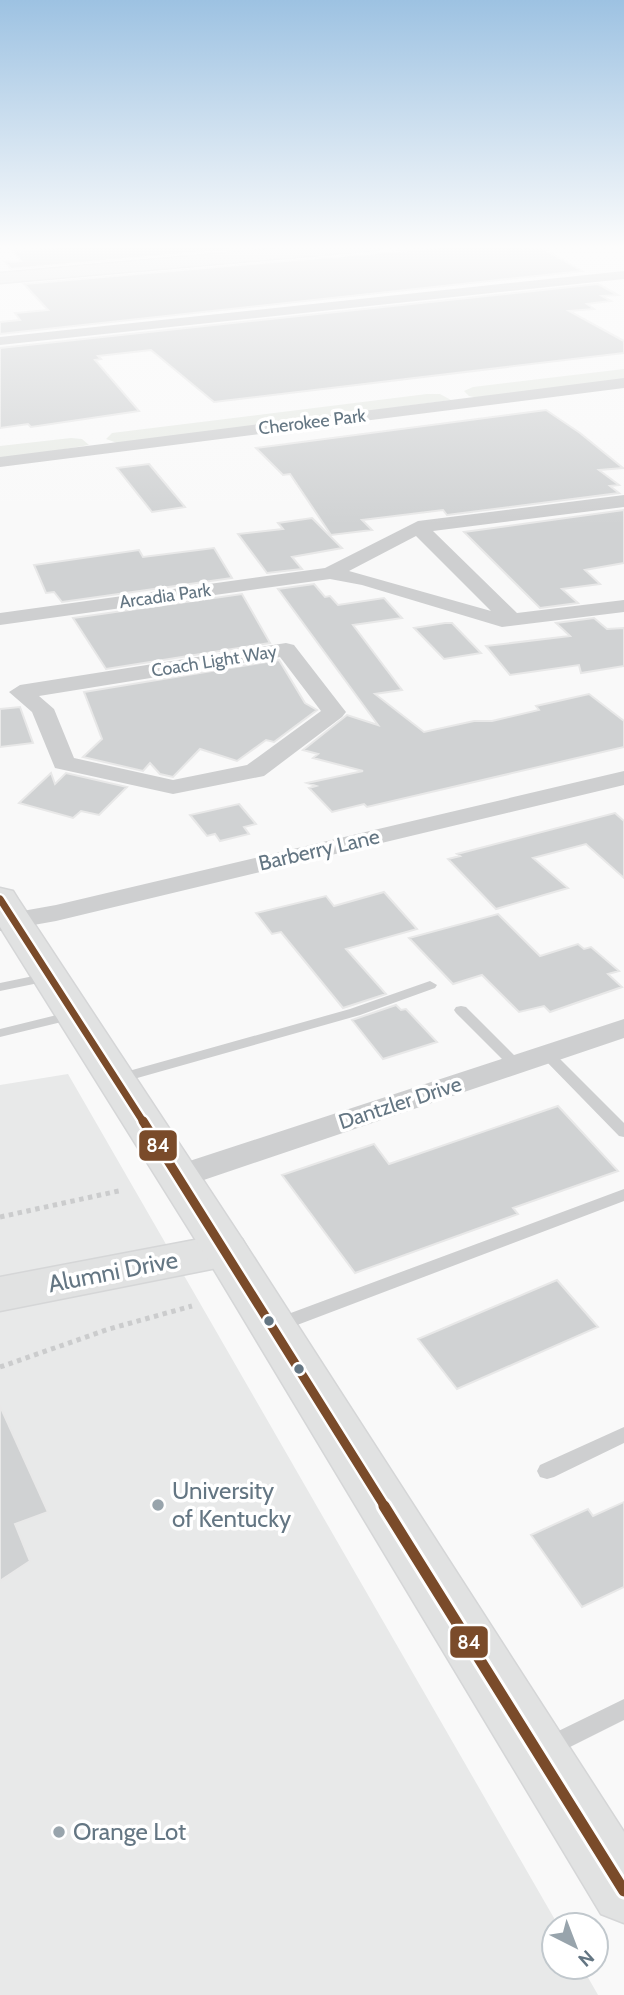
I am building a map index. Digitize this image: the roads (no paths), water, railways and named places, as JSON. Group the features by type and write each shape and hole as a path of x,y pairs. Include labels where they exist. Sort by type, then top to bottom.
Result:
{"main road":[{"path":"4,914 226,1251 624,1891"},
{"name":"Alumni Drive","path":"0,1294 226,1251"}],"street":[{"path":"0,341 27,338"},
{"name":"Cherokee Park","path":"379,397 624,366"},
{"name":"Cherokee Park","path":"0,462 624,383"},
{"path":"447,388 468,403"},
{"path":"90,433 104,449"},
{"name":"Arcadia Park","path":"330,573 418,527 624,501"},
{"path":"418,527 513,621"},
{"name":"Arcadia Park","path":"0,618 330,573 366,580 481,616 513,621 624,606"},
{"name":"Coach Light Way","path":"286,650 334,712 255,771 173,786 64,763 42,709 10,693 286,650"},
{"name":"Barberry Lane","path":"4,914 624,778"},
{"name":"Dantzler Drive","path":"177,1177 624,1028"}],"lane":[{"path":"114,1080 355,1012 430,985"},
{"path":"0,987 60,996"},
{"path":"0,1032 60,996"},
{"path":"461,1010 515,1064"},
{"path":"547,1054 624,1132"},
{"path":"272,1327 624,1195"},
{"path":"547,1471 624,1434"},
{"path":"538,1753 624,1709"}],"place":[{"name":"University of Kentucky","path":"158,1505"},
{"name":"Orange Lot","path":"59,1832"}]}
